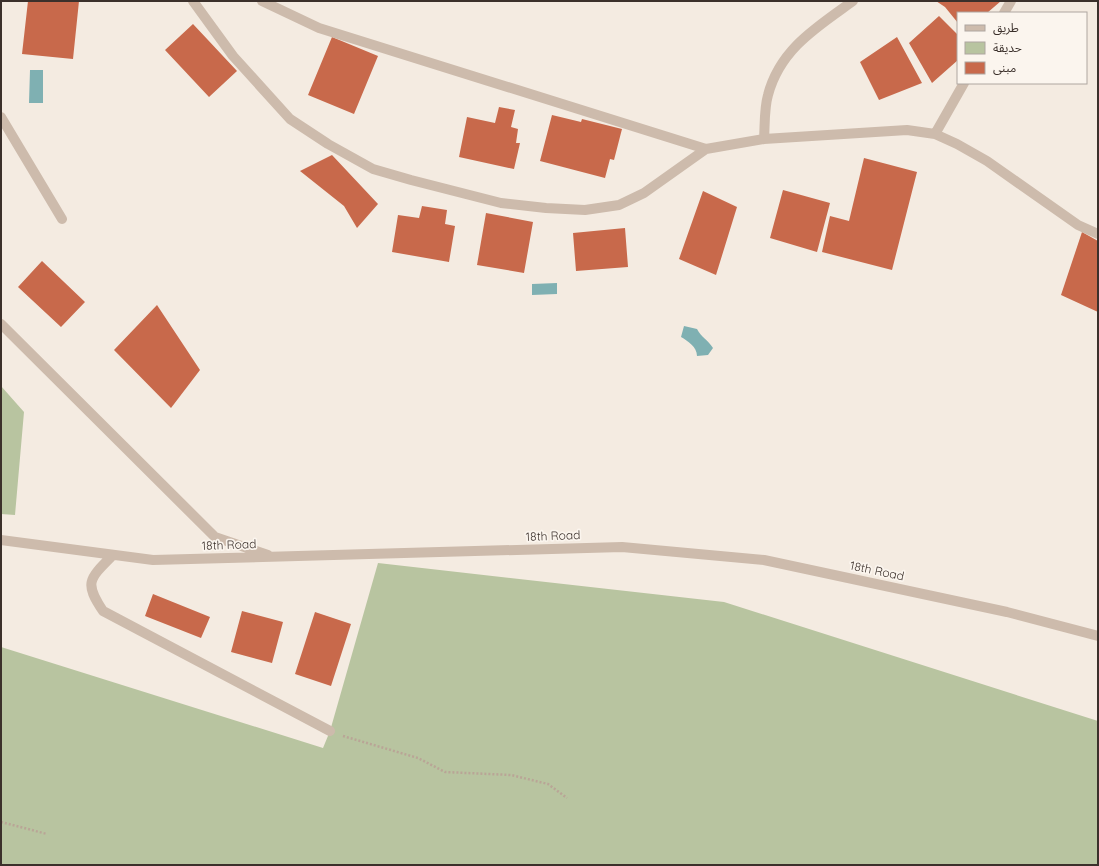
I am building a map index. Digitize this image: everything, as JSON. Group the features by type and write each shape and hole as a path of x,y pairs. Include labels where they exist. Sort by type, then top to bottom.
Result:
{"street":[{"path":"193,1 232,56 290,119 328,144 379,171 501,203 546,208 585,210 619,205 644,193 706,150 764,138 907,130 935,134 987,160 1078,225 1098,234"},
{"path":"262,1 319,28 706,150"},
{"path":"764,138 768,96 774,77 787,55 810,32 853,1"},
{"path":"1005,12 1011,1"},
{"path":"935,134 963,84"},
{"path":"1,117 62,219"},
{"path":"1,324 215,537 274,557"},
{"name":"18th Road","path":"1,540 112,556 154,560 622,547 756,560 1007,612 1098,636"},
{"path":"112,556 99,569 90,585 92,594 104,611 330,731"}],"path":[{"path":"330,731 418,758 444,772 511,775 548,784 567,798"},
{"path":"1,822 47,834"}],"green space":[{"path":"1,386 24,412 15,515 1,514"},
{"path":"378,563 724,602 1098,721 1098,865 1,865 1,647 323,748 330,731"}],"water":[{"path":"30,70 43,70 43,103 29,103"},
{"path":"557,283 557,294 532,295 532,284"},
{"path":"684,326 697,329 711,345 713,348 708,355 697,356 694,347 681,337"}],"building":[{"path":"28,1 79,1 73,59 22,54"},
{"path":"936,1 1001,1 988,12 957,12 957,22 945,7"},
{"path":"939,16 957,34 957,61 932,83 909,43"},
{"path":"193,24 237,71 209,97 165,50"},
{"path":"332,37 378,56 354,114 308,95"},
{"path":"897,37 922,83 879,100 860,62"},
{"path":"499,107 515,110 511,127 518,129 516,143 520,143 514,169 459,157 467,117 495,123"},
{"path":"552,115 581,122 582,119 622,129 614,160 610,159 605,178 540,161"},
{"path":"332,155 378,204 357,228 344,206 300,171"},
{"path":"864,158 917,172 892,270 822,252 830,216 849,221"},
{"path":"783,190 830,203 817,252 770,238"},
{"path":"703,191 737,207 716,275 679,259"},
{"path":"422,206 447,210 445,224 455,226 449,262 392,252 398,215 419,218"},
{"path":"486,213 533,222 524,273 477,265"},
{"path":"625,228 628,267 576,271 573,233"},
{"path":"1082,232 1098,241 1098,312 1061,295"},
{"path":"42,261 85,302 61,327 18,287"},
{"path":"157,305 200,370 171,408 114,350"},
{"path":"153,594 210,617 201,638 145,616"},
{"path":"242,611 283,622 272,663 231,652"},
{"path":"315,612 351,624 331,686 295,674"}]}
